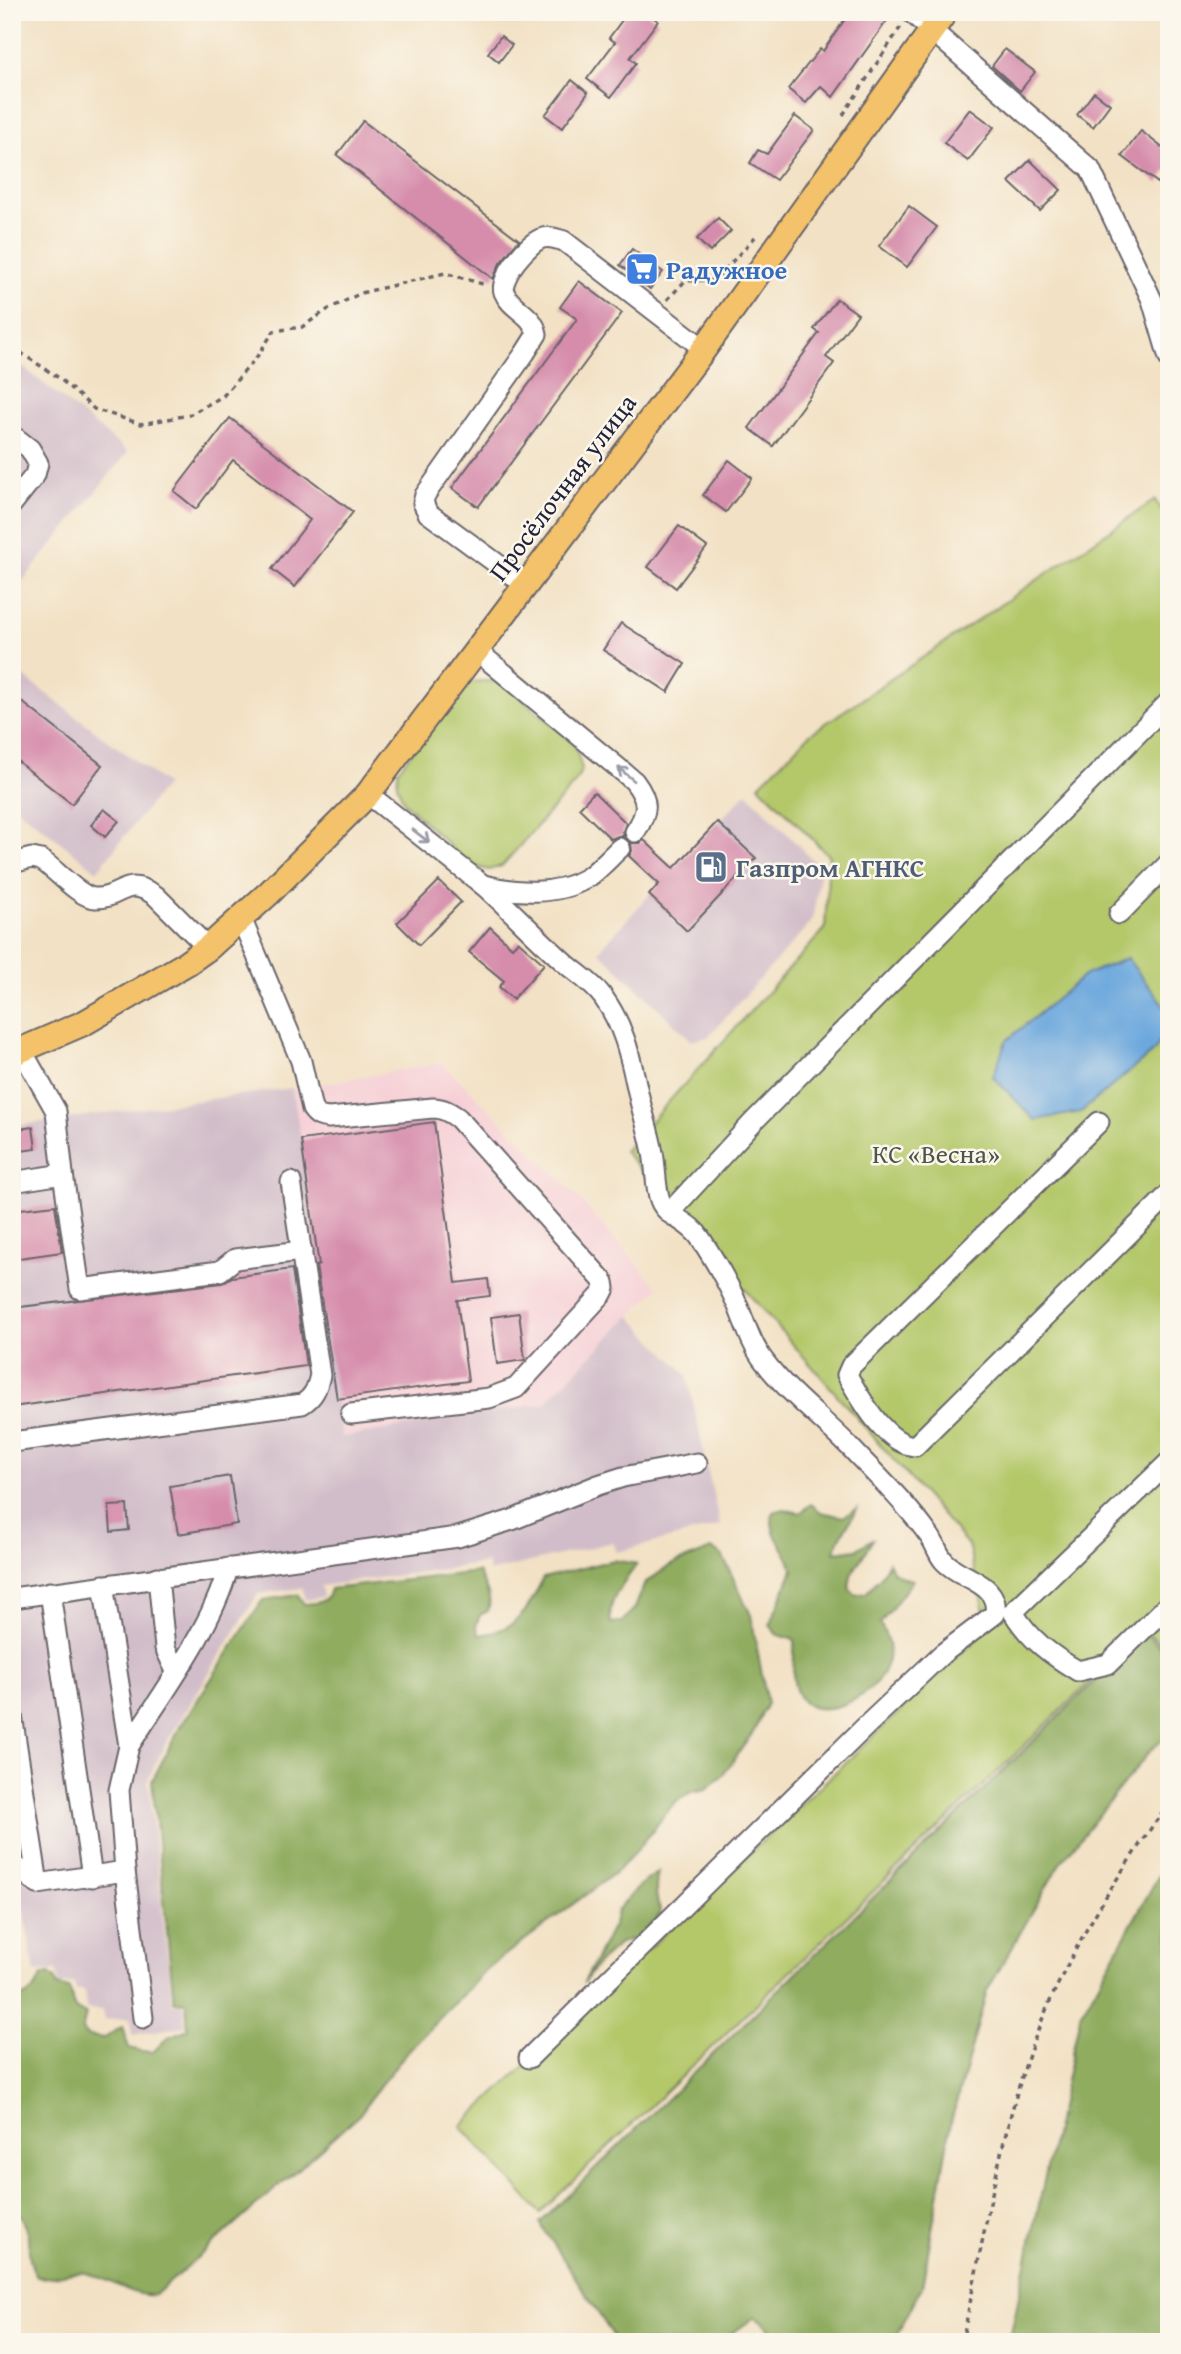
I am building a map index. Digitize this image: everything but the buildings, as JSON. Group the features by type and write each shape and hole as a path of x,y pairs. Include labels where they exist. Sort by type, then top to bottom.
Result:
{"main road":[{"name":"Просёлочная улица","path":"17,1052 84,1023 208,948 368,794 704,349 938,22"}],"street":[{"path":"907,18 938,22 1090,169 1160,300 1169,358"},
{"path":"526,585 428,513 423,503 425,495 537,334 530,318 510,302 503,282 529,246 541,238 551,237 564,241 704,349"},
{"path":"12,435 30,449 38,463 35,475 12,504"},
{"path":"477,651 634,781 644,794 646,806 645,817 635,832"},
{"path":"669,1213 754,1121 1169,702"},
{"path":"368,794 483,885 522,919 567,965 588,980 603,998 618,1023 632,1058 663,1207 694,1228 731,1291 762,1360 914,1516 929,1534 948,1566 984,1586 994,1598 996,1607 995,1615 942,1654 528,2057"},
{"path":"483,885 519,891 564,887 589,877 621,848"},
{"path":"12,863 32,858 41,860 85,895 96,898 129,887 146,889 208,948"},
{"path":"1119,914 1169,863"},
{"path":"241,918 301,1061 312,1109 316,1114 320,1118 329,1118 433,1108 449,1112 458,1118 604,1282 602,1294 516,1388 489,1398 351,1414"},
{"path":"17,1052 56,1111 80,1289 220,1271 235,1259 302,1251"},
{"path":"1099,1122 851,1366 847,1375 884,1429 904,1445 915,1446 1169,1194"},
{"path":"12,1182 63,1174"},
{"path":"12,1442 302,1404 307,1401 316,1391 320,1375 291,1182"},
{"path":"1169,1462 1013,1612 1023,1630 1049,1655 1078,1671 1108,1664 1169,1604"},
{"path":"12,1598 458,1537 512,1520 623,1477 697,1463"},
{"path":"142,2018 124,1871 119,1790 129,1746 222,1592 228,1568"},
{"path":"158,1577 165,1648 176,1671"},
{"path":"103,1585 129,1746"},
{"path":"50,1592 92,1877"},
{"path":"12,1715 38,1884"},
{"path":"12,1863 38,1884 124,1871"}],"path":[{"path":"837,124 907,18"},
{"path":"656,312 685,281 715,280 760,233"},
{"path":"12,347 59,379 94,409 141,424 189,415 223,396 256,358 274,331 302,327 327,310 361,293 445,273 504,291"},
{"path":"962,2342 1015,2101 1051,1999 1107,1893 1169,1803"}],"shaded area":[{"path":"12,358 128,452 12,594"},
{"path":"12,668 166,784 97,871 12,804"},
{"path":"747,792 821,869 812,921 708,1037 692,1041 599,951"},
{"path":"442,1063 573,1192 658,1288 545,1403 342,1440 292,1089"},
{"path":"292,1088 342,1437 545,1403 630,1316 687,1375 720,1526 617,1552 613,1542 489,1572 487,1563 321,1586 323,1597 305,1600 302,1588 258,1594 166,1743 148,1779 172,2004 183,2004 185,2026 132,2035 130,2018 104,2020 102,2010 86,2009 84,1990 76,1990 74,1983 59,1985 56,1970 35,1973 22,1901 12,1892 12,1126"}],"green space":[{"name":"КС «Весна»","path":"1155,500 1169,522 1169,1652 1145,1629 540,2213 461,2126 988,1628 968,1545 624,1151 825,929 829,856 759,785 810,734"},
{"path":"467,682 502,682 574,743 582,769 575,783 502,866 489,870 469,865 404,802 397,785 398,770"},
{"path":"811,1504 821,1512 843,1517 857,1509 838,1541 835,1552 857,1549 874,1538 851,1575 849,1588 856,1595 866,1593 880,1578 889,1562 892,1571 913,1580 880,1624 888,1645 886,1665 877,1682 862,1695 844,1704 826,1708 811,1706 800,1698 793,1677 794,1640 776,1634 770,1624 793,1570 773,1529 773,1512 783,1509 800,1513"},
{"path":"712,1549 722,1555 751,1615 767,1703 754,1731 723,1775 706,1789 691,1792 674,1803 639,1848 616,1872 489,1967 408,2051 360,2114 155,2295 138,2294 86,2273 37,2277 30,2259 25,2223 12,2206 12,2001 30,1993 42,1976 49,1974 57,1986 69,1989 74,2007 86,2014 82,2030 87,2036 105,2038 122,2027 129,2048 153,2052 168,2037 188,2029 186,2002 174,2001 152,1781 180,1727 263,1600 298,1595 304,1604 321,1602 330,1589 478,1572 489,1601 488,1611 480,1615 476,1625 479,1635 503,1629 520,1617 532,1601 543,1578 613,1560 637,1564 611,1607 611,1623 622,1622 635,1608 645,1583 671,1565"},
{"path":"1145,1632 1169,1656 1169,1734 1150,1751 1059,1865 987,1991 951,2122 922,2287 893,2342 787,2342 755,2317 720,2342 617,2342 540,2223"},
{"path":"1169,1857 1169,2342 1009,2342 1080,2016"},
{"path":"658,1872 656,1893 661,1913 642,1936 620,1943 599,1962 583,1984 614,1924 617,1911 640,1885"}],"water":[{"path":"1127,958 1169,1012 1169,1023 1155,1050 1081,1112 1035,1120 993,1077 1006,1041 1085,975"}],"place":[{"name":"Радужное","path":"642,269"},
{"name":"Газпром АГНКС","path":"711,867"}]}
